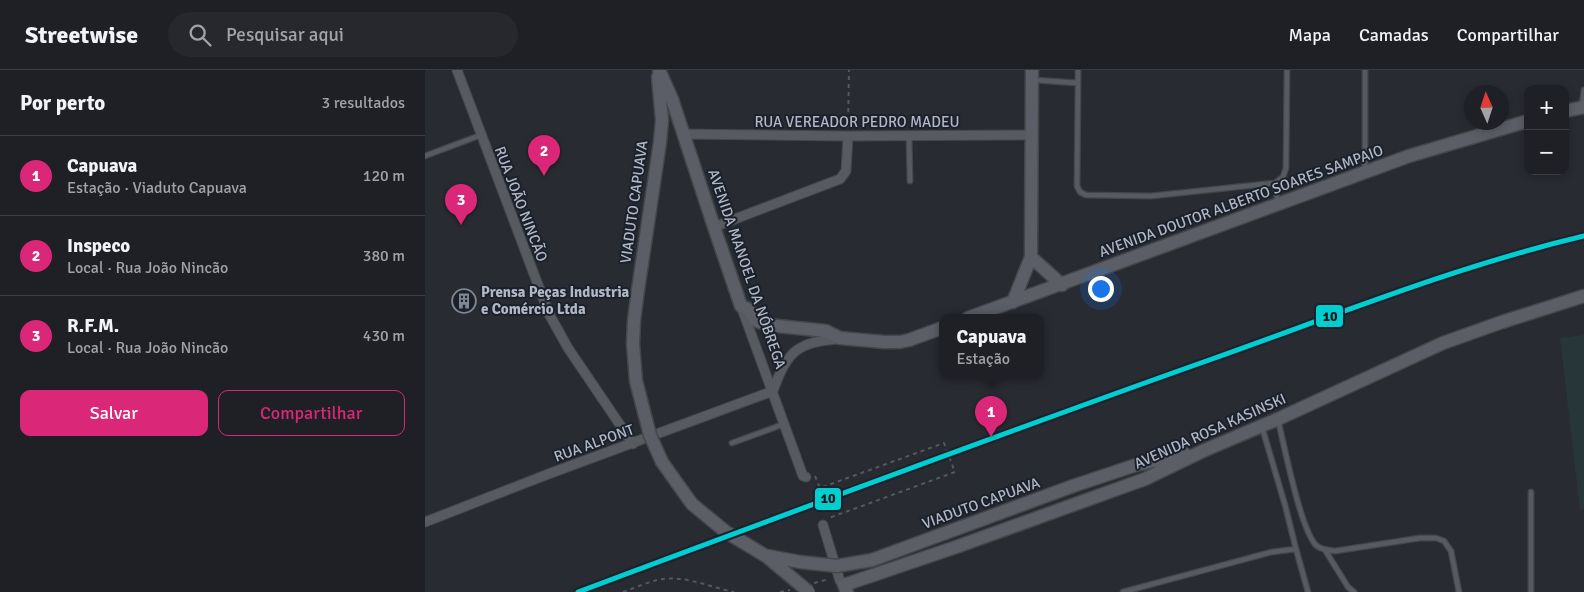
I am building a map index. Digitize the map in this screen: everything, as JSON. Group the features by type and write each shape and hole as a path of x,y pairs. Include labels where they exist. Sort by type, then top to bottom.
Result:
{"main road":[{"name":"AVENIDA MANOEL DA NÓBREGA","path":"658,70 672,99 682,134 741,306"},
{"name":"VIADUTO CAPUAVA","path":"658,70 662,120 660,142 633,320 636,380 650,435 662,462 692,504 726,532 766,556 809,592"},
{"path":"1013,302 1031,257 1032,75"},
{"path":"1569,110 1583,107"},
{"name":"AVENIDA DOUTOR ALBERTO SOARES SAMPAIO","path":"980,314 1365,172 1448,144 1524,122"},
{"path":"1031,257 1062,285"},
{"name":"AVENIDA ROSA KASINSKI","path":"845,588 1145,479 1443,343 1584,296"},
{"path":"741,306 748,309 757,321 768,325 826,331 840,338 899,342 939,329"},
{"name":"VIADUTO CAPUAVA","path":"766,556 837,566 872,560 1135,465 1205,450"}],"street":[{"name":"RUA JOÃO NINCÃO","path":"457,70 529,265 557,331 633,444"},
{"name":"RUA VEREADOR PEDRO MADEU","path":"682,134 848,136 1032,135"},
{"path":"713,227 840,179 844,176 845,171 848,136"},
{"name":"AVENIDA MANOEL DA NÓBREGA","path":"741,306 803,476 810,475"},
{"path":"773,392 783,366 792,354 803,346 819,340 840,338"},
{"name":"RUA ALPONT","path":"425,522 773,392"},
{"path":"825,521 840,581 845,588"}],"lane":[{"path":"1078,70 1077,186 1080,192 1086,195 1151,196 1275,183 1283,177 1286,168 1287,70"},
{"path":"1365,70 1365,172"},
{"path":"1032,75 1078,83"},
{"path":"1583,107 1584,90"},
{"path":"425,156 481,135"},
{"path":"909,136 910,181"},
{"path":"1275,183 1279,205"},
{"path":"1278,419 1306,528 1315,545 1325,550 1335,551 1420,538 1436,538 1444,541 1451,552 1459,592"},
{"path":"732,443 785,424"},
{"path":"1261,426 1285,505 1308,592"},
{"path":"1531,492 1531,592"},
{"path":"1123,592 1272,552 1296,549"},
{"path":"1325,550 1348,587 1354,592"}],"path":[{"path":"848,136 849,70"},
{"path":"810,475 820,488 944,443 955,472 825,521"},
{"path":"623,592 657,580 673,579 693,581 717,589 734,592"}],"shaded area":[{"path":"1584,335 1584,509 1580,510 1560,338"}],"transit line":[{"name":"10","path":"578,592 815,503 1397,292 1443,276 1584,236"}],"place":[{"name":"Inspeco","path":"544,176"},
{"name":"R.F.M.","path":"461,225"},
{"name":"Prensa Peças Industria e Comércio Ltda","path":"464,301"},
{"name":"Capuava","path":"991,437"}]}
